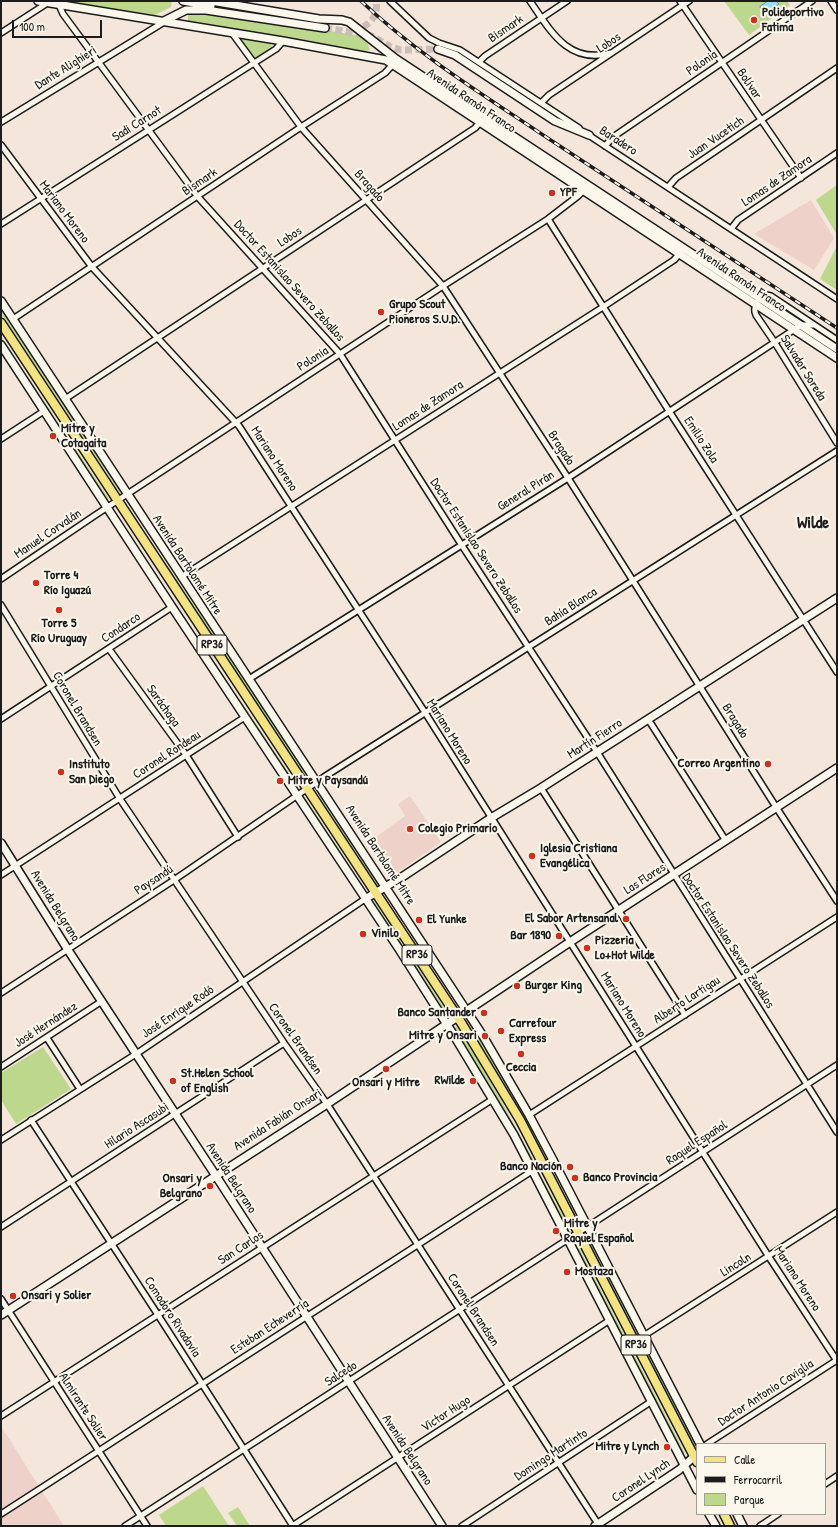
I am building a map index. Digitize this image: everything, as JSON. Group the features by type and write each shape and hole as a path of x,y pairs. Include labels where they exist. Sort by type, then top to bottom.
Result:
{"main road":[{"name":"Avenida Bartolomé Mitre","path":"1,323 458,1017 520,1120 696,1458"},
{"path":"724,1515 730,1526"}],"street":[{"name":"Avenida Ramón Franco","path":"38,1 60,3 395,61"},
{"path":"164,22 186,10 206,10 324,26 183,1"},
{"name":"Avenida Ramón Franco","path":"210,1 319,19 346,21 395,61 682,252 758,301 801,325 837,349"},
{"name":"Baradero","path":"390,1 430,38 439,43 460,50 479,62 837,300"},
{"path":"530,1 554,37 568,48 579,52 596,55 617,51"},
{"name":"Bismark","path":"479,62 485,56 567,1"},
{"name":"Lobos","path":"541,103 549,95 617,51 682,3 689,1"},
{"name":"Polonia","path":"605,146 614,137 812,1"},
{"path":"831,1 837,10"},
{"path":"1,33 48,2"},
{"name":"Doctor Estanislao Severo Zeballos","path":"60,3 63,14 198,197 264,268 340,354 461,544 597,752 673,875 837,1132"},
{"name":"Bolívar","path":"682,3 801,178"},
{"name":"Dante Alighieri","path":"1,122 164,22"},
{"name":"Bragado","path":"232,33 301,127 443,286 568,478 776,807 837,900"},
{"name":"Sadi Carnot","path":"1,224 276,49 283,41"},
{"path":"438,50 454,55 555,121 589,135"},
{"path":"596,55 598,59 597,64"},
{"name":"Bismark","path":"13,319 301,127 385,73 395,61"},
{"name":"Juan Vucetich","path":"668,187 676,178 837,68"},
{"name":"Lobos","path":"65,399 475,128 482,119"},
{"name":"Mariano Moreno","path":"1,145 92,267 236,422 426,714 704,1151 769,1257 837,1361"},
{"name":"Lomas de Zamora","path":"731,229 738,220 837,153"},
{"name":"Polonia","path":"107,508 443,286 548,219 578,196 586,187"},
{"name":"Emilio Zola","path":"548,219 669,411 837,672"},
{"name":"Lomas de Zamora","path":"181,577 603,307 674,260 682,252"},
{"path":"758,301 765,295 771,296 837,340"},
{"name":"Avenida Bartolomé Mitre","path":"1,301 467,1010 529,1115 645,1335 699,1443"},
{"name":"Avenida Ramón Franco","path":"758,301 794,330 837,358"},
{"name":"Salvador Soreda","path":"758,301 754,311 756,315 837,442"},
{"path":"801,325 814,325"},
{"name":"General Pirán","path":"249,679 461,544 568,478 801,325"},
{"path":"1,346 399,949 493,1099 514,1135 696,1488"},
{"path":"1,439 44,411"},
{"name":"Bahía Blanca","path":"317,782 837,451"},
{"name":"Manuel Corvalán","path":"1,579 107,508"},
{"name":"Martín Fierro","path":"365,899 837,598"},
{"name":"Coronel Brandsen","path":"1,605 120,799 374,1176 597,1525"},
{"name":"Condarco","path":"1,719 172,607"},
{"name":"Saráchaga","path":"109,649 186,755 238,836"},
{"name":"Coronel Rondeau","path":"1,875 245,717"},
{"path":"648,719 726,841"},
{"name":"Las Flores","path":"467,1010 837,768"},
{"name":"Paysandú","path":"1,993 174,880 317,782"},
{"path":"541,788 685,1015"},
{"name":"Avenida Belgrano","path":"1,842 68,950 176,1114 442,1526"},
{"name":"José Enrique Rodó","path":"1,1140 136,1054 365,899"},
{"name":"Alberto Lartigau","path":"529,1115 837,916"},
{"name":"José Hernández","path":"1,1067 102,1001"},
{"name":"Avenida Fabián Onsari","path":"1,1315 216,1176 467,1010"},
{"path":"47,1038 80,1089"},
{"name":"Hilario Ascasubi","path":"1,1227 284,1043"},
{"name":"Raquel Español","path":"568,1239 837,1065"},
{"name":"San Carlos","path":"1,1416 493,1099"},
{"name":"Comodoro Rivadavia","path":"31,1120 245,1449 293,1526"},
{"name":"Esteban Echeverría","path":"1,1514 532,1171 553,1160"},
{"name":"Lincoln","path":"645,1335 769,1257 837,1212"},
{"name":"Salcedo","path":"125,1526 568,1239"},
{"name":"Almirante Solier","path":"1,1299 147,1526"},
{"name":"Victor Hugo","path":"293,1526 610,1320"},
{"name":"Doctor Antonio Caviglia","path":"709,1443 837,1361"},
{"name":"Domingo Martinto","path":"462,1526 652,1401"},
{"name":"Coronel Lynch","path":"597,1525 696,1458"},
{"path":"826,1483 837,1476"},
{"path":"710,1515 716,1526"},
{"path":"738,1515 743,1526"},
{"path":"760,1526 776,1515"}],"shaded area":[{"path":"811,200 834,238 814,270 754,234"},
{"name":"Colegio Primario","path":"410,796 441,842 395,874 390,874 369,842 405,816 398,804"},
{"path":"1,1426 64,1526 1,1526"}],"green space":[{"path":"69,1 172,1 171,7 153,16 74,4"},
{"name":"Polideportivo Fatima","path":"724,1 787,1 790,5 749,35"},
{"path":"207,11 361,36 367,42 370,50 363,52 191,23 188,21 188,15"},
{"path":"243,38 271,44 272,48 255,59 240,41 240,39"},
{"path":"837,185 837,235 816,200"},
{"path":"837,246 837,290 820,279"},
{"path":"1,308 121,492 119,492 1,313"},
{"path":"1,336 109,499 108,500 1,339"},
{"path":"128,507 310,777 307,779 126,509"},
{"path":"116,514 297,785 295,786 114,516"},
{"path":"317,788 380,884 377,886 315,790"},
{"path":"305,797 367,892 366,894 302,798"},
{"path":"374,901 447,1012 445,1014 372,902"},
{"path":"469,1018 548,1156 546,1158 466,1020"},
{"path":"457,1026 500,1098 535,1163 533,1164 454,1028"},
{"path":"43,1047 71,1089 16,1124 1,1100 1,1073"},
{"path":"552,1166 582,1223 580,1224 551,1167"},
{"path":"539,1172 570,1229 567,1231 538,1173"},
{"path":"588,1233 696,1443 696,1448 585,1234"},
{"path":"575,1240 685,1453 683,1454 573,1242"},
{"path":"203,1486 229,1526 166,1526 159,1515"},
{"path":"238,1507 250,1526 237,1526 228,1513"}],"water":[{"path":"768,1 776,1 779,4 765,14 760,7"}],"tunnel":[{"path":"353,29 364,26 372,20 376,12 376,1"},
{"path":"325,28 372,36 391,47 401,50 438,49"}],"railway":[{"path":"361,1 405,39 474,89 837,328"}],"place":[{"name":"Polideportivo Fatima","path":"754,20"},
{"name":"YPF","path":"552,193"},
{"name":"Grupo Scout Pioneros S.U.D.","path":"381,312"},
{"name":"Mitre y Cotagaita","path":"53,436"},
{"name":"Torre 4 Río Iguazú","path":"36,583"},
{"name":"Torre 5 Río Uruguay","path":"59,610"},
{"name":"Correo Argentino","path":"768,764"},
{"name":"Instituto San Diego","path":"61,772"},
{"name":"Mitre y Paysandú","path":"280,781"},
{"name":"Colegio Primario","path":"410,829"},
{"name":"Iglesia Cristiana Evangélica","path":"532,856"},
{"name":"El Sabor Artensanal","path":"626,919"},
{"name":"El Yunke","path":"419,920"},
{"name":"Vinilo","path":"363,934"},
{"name":"Bar 1890","path":"559,936"},
{"name":"Pizzeria Lo+Hot Wilde","path":"587,948"},
{"name":"Burger King","path":"517,986"},
{"name":"Banco Santander","path":"484,1013"},
{"name":"Carrefour Express","path":"501,1031"},
{"name":"Mitre y Onsari","path":"485,1036"},
{"name":"Ceccia","path":"521,1054"},
{"name":"Onsari y Mitre","path":"386,1069"},
{"name":"St.Helen School of English","path":"173,1081"},
{"name":"RWilde","path":"473,1081"},
{"name":"Banco Nación","path":"570,1167"},
{"name":"Banco Provincia","path":"575,1178"},
{"name":"Onsari y Belgrano","path":"210,1186"},
{"name":"Mitre y Raquel Español","path":"556,1231"},
{"name":"Mostaza","path":"567,1272"},
{"name":"Onsari y Solier","path":"13,1296"},
{"name":"Mitre y Lynch","path":"667,1447"}],"district":[{"name":"Wilde","path":"813,523"}]}
